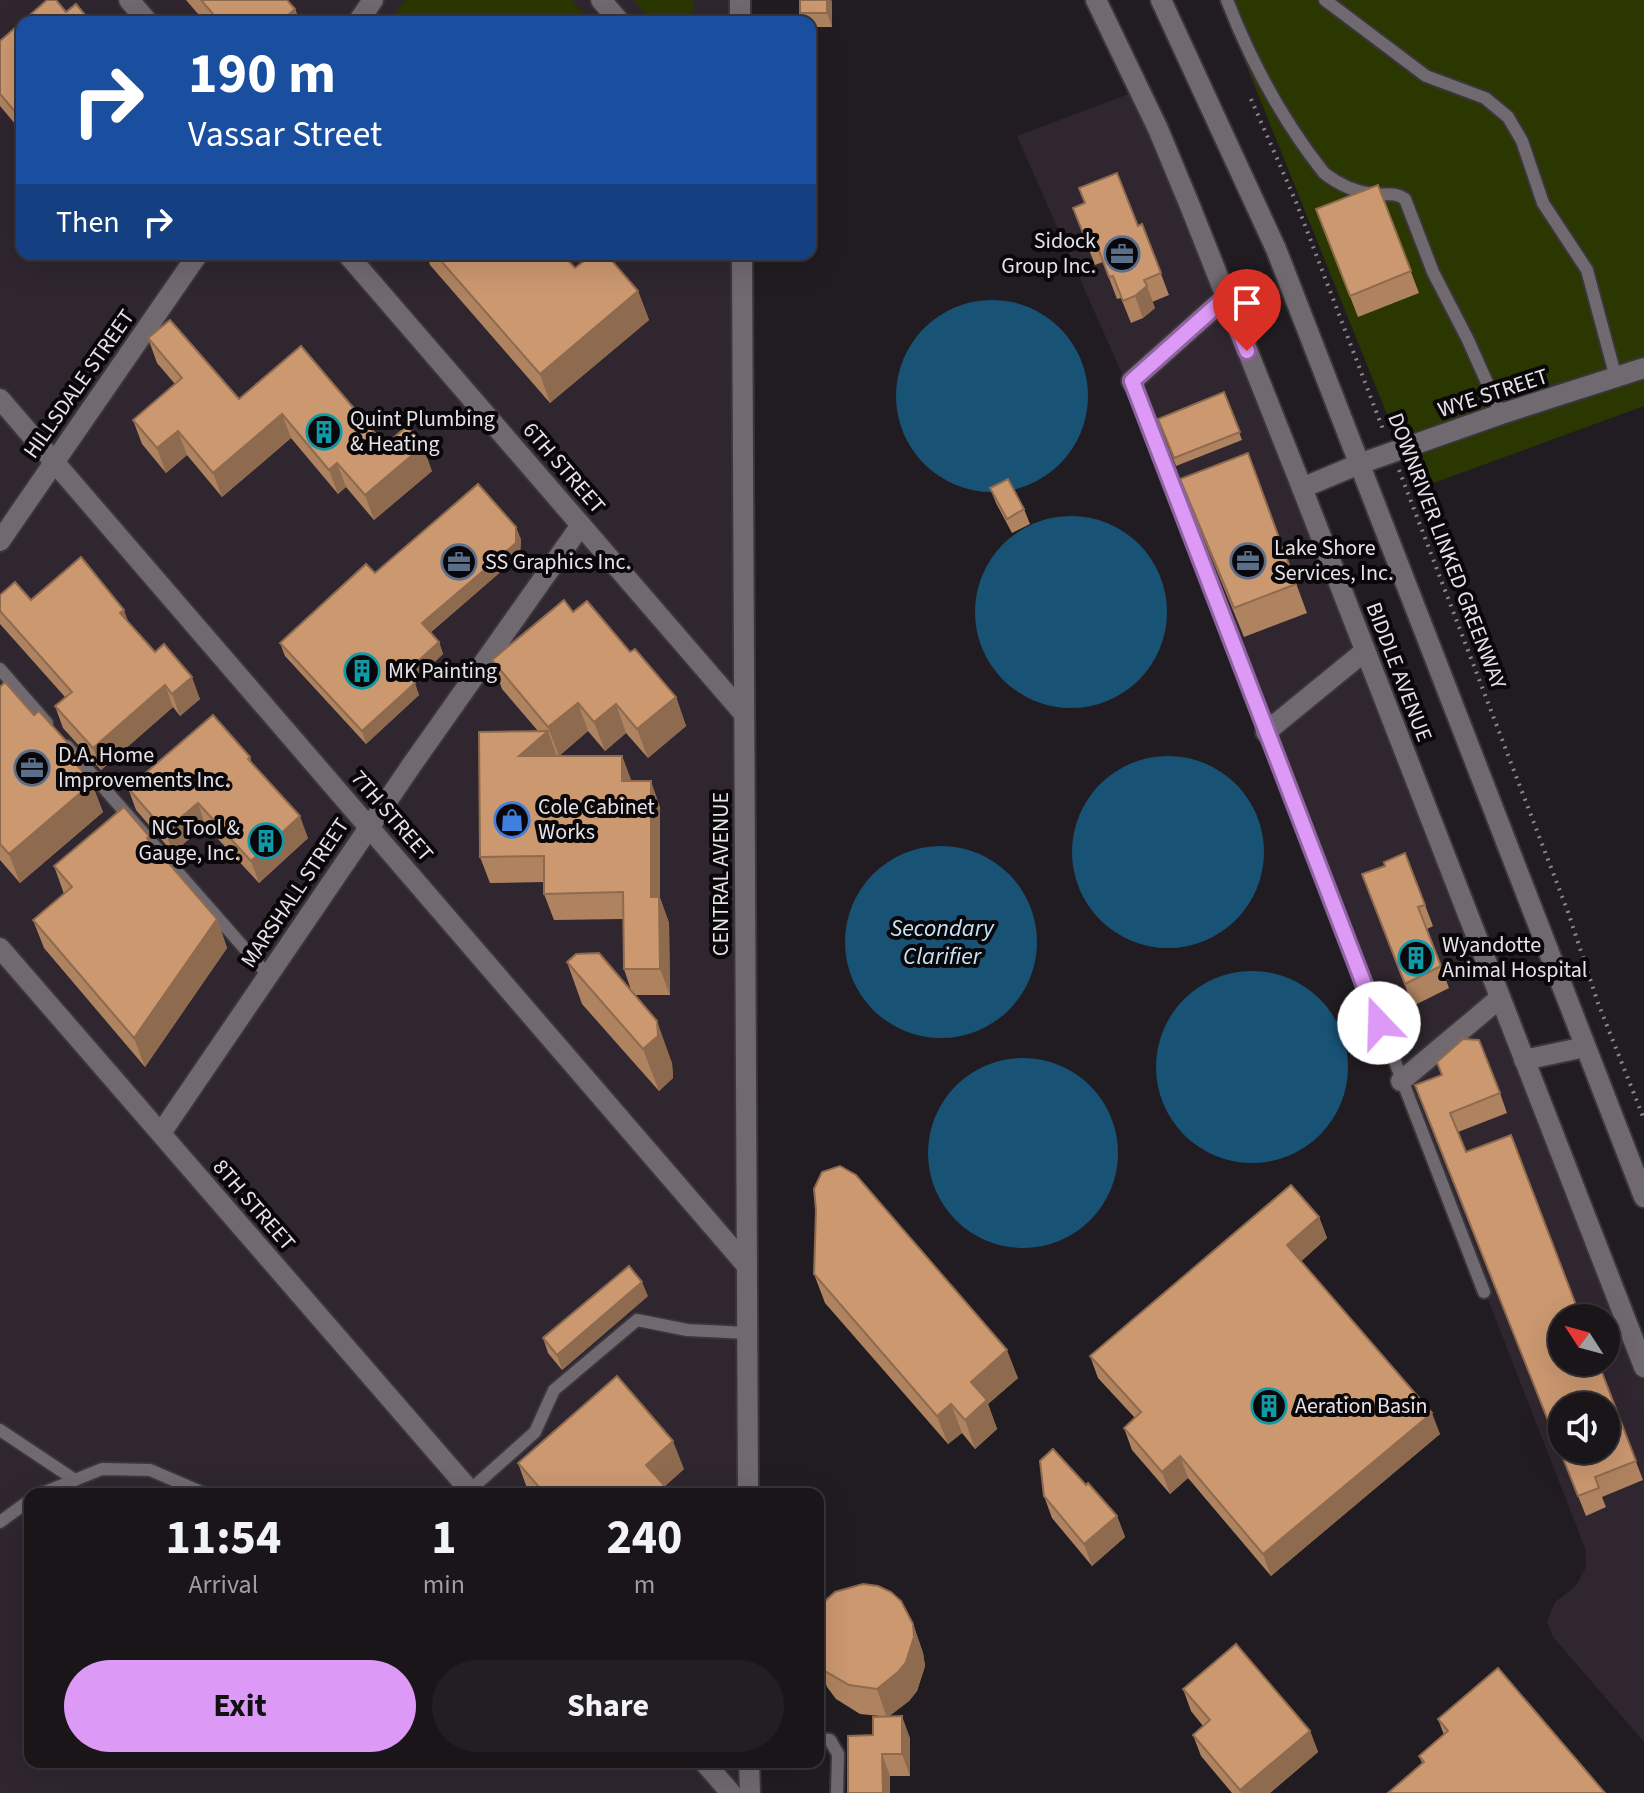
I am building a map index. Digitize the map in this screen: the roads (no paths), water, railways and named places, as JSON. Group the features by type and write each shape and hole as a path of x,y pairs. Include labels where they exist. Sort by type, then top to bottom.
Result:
{"street":[{"path":"129,0 143,16"},
{"path":"601,0 615,16"},
{"name":"BIDDLE AVENUE","path":"1096,0 1158,129 1226,297 1644,1367"},
{"name":"BIDDLE AVENUE","path":"1161,0 1276,249 1644,1197"},
{"name":"HILLSDALE STREET","path":"0,541 194,260"},
{"name":"6TH STREET","path":"352,260 744,714"},
{"name":"CENTRAL AVENUE","path":"742,260 748,1488"},
{"path":"1132,381 1226,297"},
{"name":"WYE STREET","path":"1302,488 1359,464 1501,414 1644,368"},
{"name":"7TH STREET","path":"0,399 747,1266"},
{"name":"MARSHALL STREET","path":"161,1133 369,827 581,525"},
{"path":"1266,732 1365,651"},
{"name":"8TH STREET","path":"0,948 468,1488"},
{"path":"1401,1081 1500,998"},
{"path":"1524,1060 1585,1047"},
{"path":"709,1768 731,1793"},
{"path":"749,1768 750,1793"}],"lane":[{"path":"1227,0 1283,117 1324,173 1362,192 1375,195 1391,193 1405,199 1433,272 1501,414"},
{"path":"1325,0 1426,76 1485,98 1508,117 1522,141 1543,203 1587,270 1616,378"},
{"path":"1132,381 1484,1292"},
{"path":"0,669 52,728"},
{"path":"62,739 268,975"},
{"path":"475,1488 535,1432 554,1390 637,1320 687,1330 747,1333"},
{"path":"0,1430 75,1480"},
{"path":"55,1488 102,1469 150,1470 192,1488"},
{"path":"0,1522 24,1504"},
{"path":"824,1740 830,1740 838,1754 837,1793"}],"water":[{"path":"992,300 1029,307 1060,328 1081,359 1088,396 1081,433 1060,464 1029,485 992,492 955,485 924,464 903,433 896,396 903,359 924,328 955,307"},
{"path":"1071,516 1108,524 1139,544 1159,575 1167,612 1159,649 1139,680 1108,700 1071,708 1034,700 1003,680 983,649 975,612 983,575 1003,544 1034,524"},
{"path":"1168,756 1205,763 1236,784 1257,815 1264,852 1257,889 1236,920 1205,941 1168,948 1131,941 1100,920 1079,889 1072,852 1079,815 1100,784 1131,763"},
{"name":"Secondary Clarifier","path":"941,846 978,853 1009,874 1030,905 1037,942 1030,979 1009,1010 978,1031 941,1038 904,1031 873,1010 852,979 845,942 852,905 873,874 904,853"},
{"path":"1252,971 1289,978 1320,999 1341,1030 1348,1067 1341,1104 1320,1135 1289,1156 1252,1163 1215,1156 1184,1135 1163,1104 1156,1067 1163,1030 1184,999 1215,978"},
{"path":"1023,1058 1059,1065 1090,1086 1111,1117 1118,1153 1111,1189 1090,1220 1059,1241 1023,1248 987,1241 956,1220 935,1189 928,1153 935,1117 956,1086 987,1065"}],"place":[{"name":"Sidock Group Inc.","path":"1122,254"},
{"name":"Quint Plumbing & Heating","path":"324,432"},
{"name":"Lake Shore Services, Inc.","path":"1248,561"},
{"name":"SS Graphics Inc.","path":"459,562"},
{"name":"MK Painting","path":"362,671"},
{"name":"D.A. Home Improvements Inc.","path":"32,768"},
{"name":"Cole Cabinet Works","path":"512,820"},
{"name":"NC Tool & Gauge, Inc.","path":"266,841"},
{"name":"Wyandotte Animal Hospital","path":"1416,958"},
{"name":"Aeration Basin","path":"1269,1406"}]}
